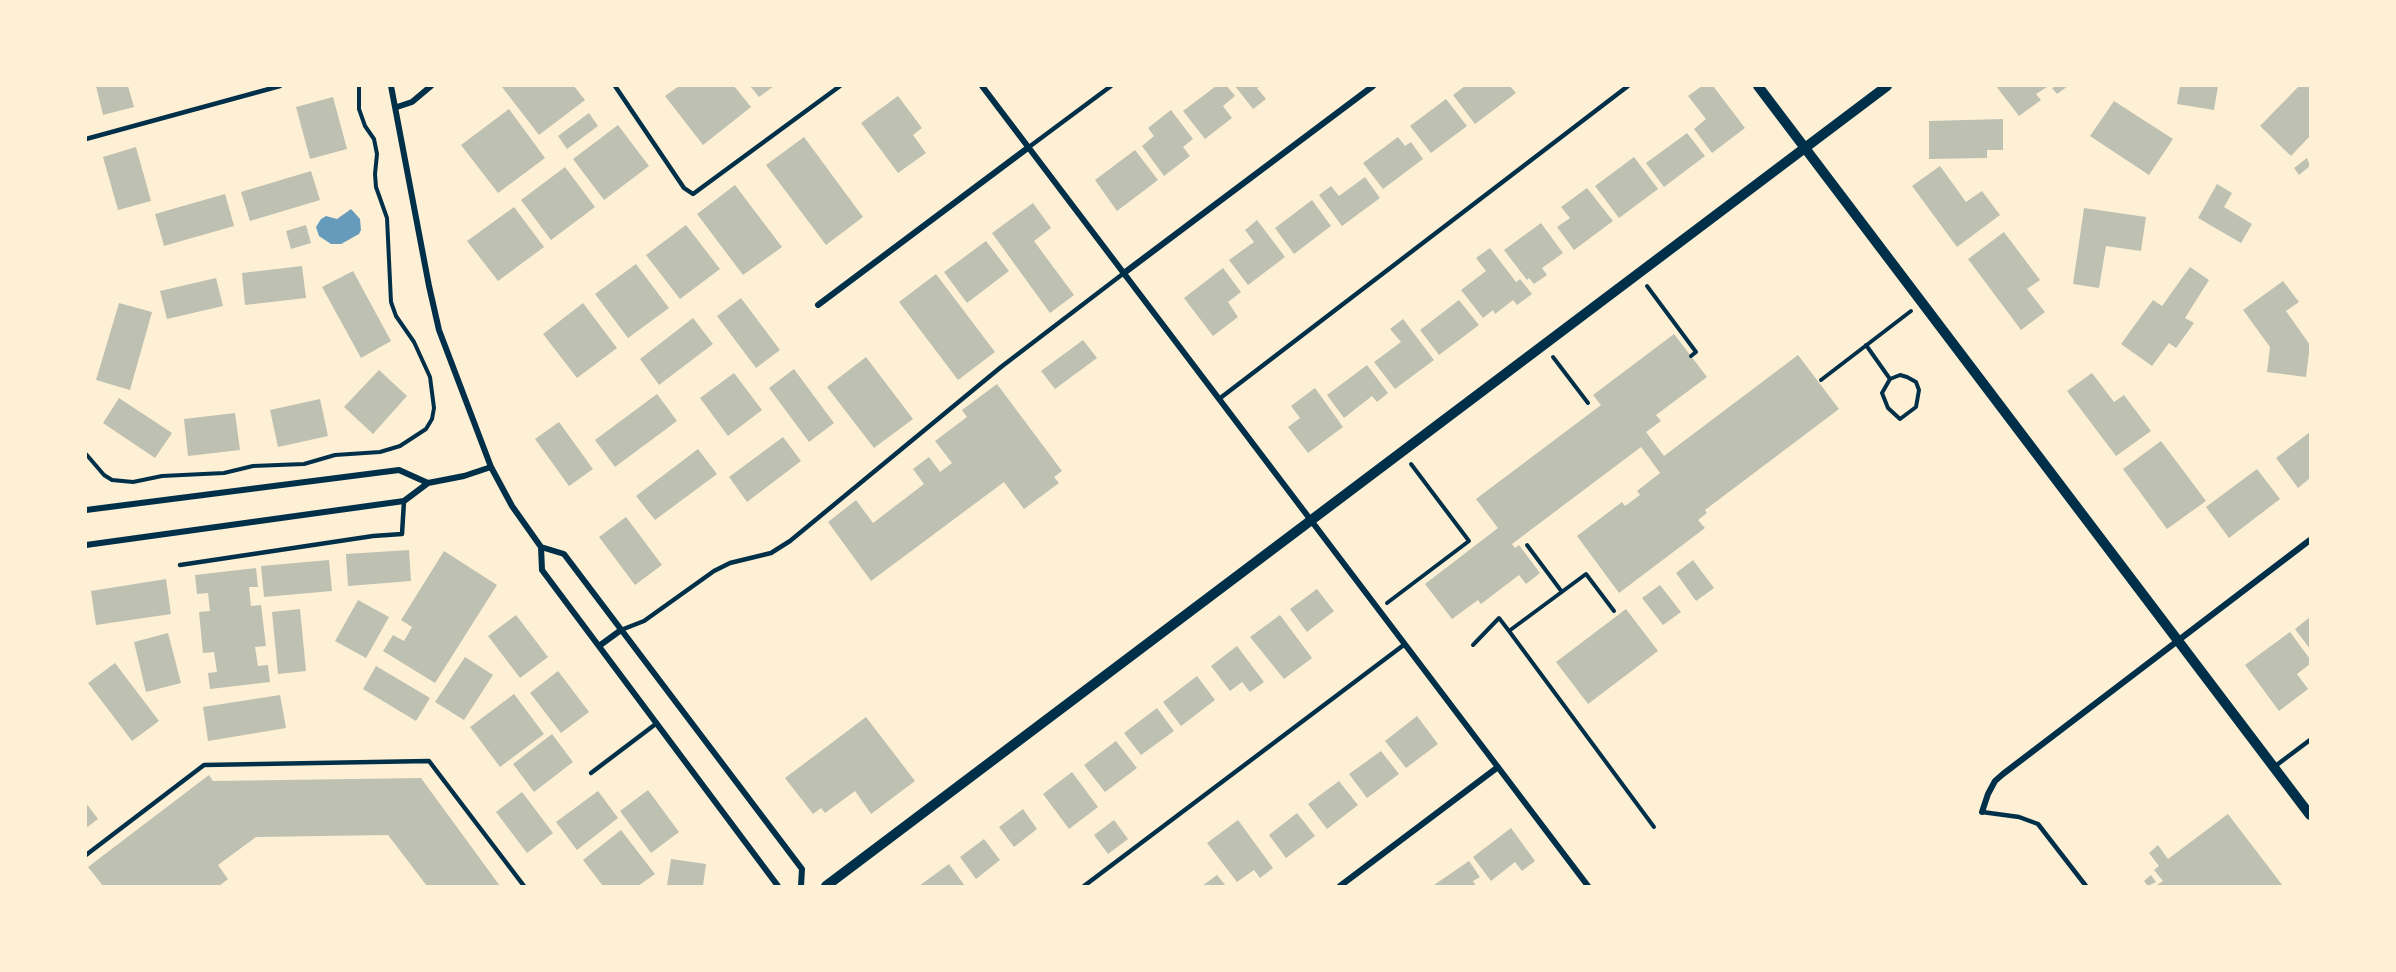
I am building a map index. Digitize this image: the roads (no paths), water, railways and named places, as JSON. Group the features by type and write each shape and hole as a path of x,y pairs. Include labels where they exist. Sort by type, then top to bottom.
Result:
{"street":[{"path":"391,86 397,107 439,330 491,467 512,506 541,547 542,570 776,886"},
{"path":"397,107 412,102 431,86"},
{"path":"982,86 1587,886"},
{"path":"1124,273 1372,86"},
{"path":"1758,86 2310,815"},
{"path":"826,886 1887,86"},
{"path":"818,305 1029,147"},
{"path":"86,545 404,501 428,483 464,476 491,467"},
{"path":"86,510 399,470 428,483"},
{"path":"1982,812 1995,781 2003,774 2310,540"},
{"path":"541,547 564,554 802,869 801,886"},
{"path":"599,646 621,630"},
{"path":"1340,886 1498,767"}],"lane":[{"path":"86,139 280,86"},
{"path":"615,86 684,188 693,194 840,86"},
{"path":"1029,147 1111,86"},
{"path":"1219,399 1628,86"},
{"path":"621,630 644,621 714,571 730,563 771,553 790,541 1002,367 1124,273"},
{"path":"180,565 373,536 402,534 404,501"},
{"path":"1084,886 1405,644"},
{"path":"591,773 657,723"},
{"path":"2274,767 2310,740"},
{"path":"86,855 204,765 429,761 524,886"},
{"path":"1982,812 2019,817 2044,828 2086,886"}],"water":[{"path":"351,209 360,219 359,234 341,244 331,244 319,236 316,227 321,219 326,216 337,219"}]}
